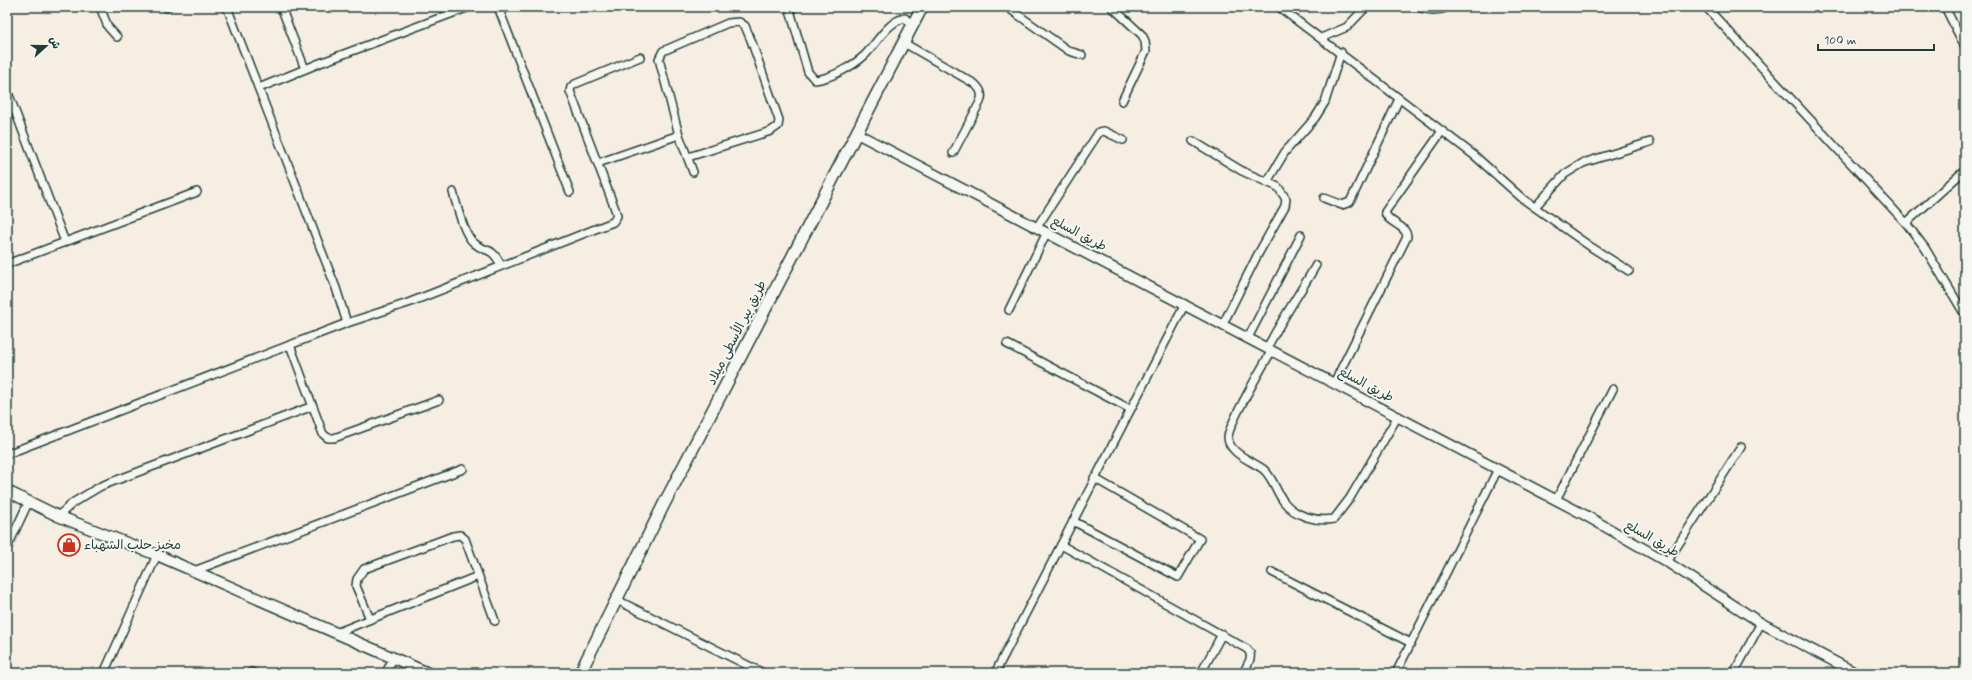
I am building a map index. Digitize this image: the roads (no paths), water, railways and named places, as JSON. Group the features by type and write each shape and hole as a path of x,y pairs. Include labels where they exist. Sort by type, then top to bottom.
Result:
{"main road":[{"name":"طريق بير الأسطى ميلاد","path":"580,673 664,504 922,7"},
{"path":"7,491 58,516 158,555 428,673"}],"street":[{"path":"100,7 108,27 117,37"},
{"path":"228,7 336,288 348,323"},
{"path":"281,7 305,69"},
{"path":"259,88 469,7"},
{"path":"498,7 570,192"},
{"path":"789,7 808,72 816,80 844,70 864,56 893,23 900,19 906,18 912,25"},
{"path":"1007,7 1069,51 1082,55"},
{"path":"1112,7 1142,35 1145,41 1146,51 1122,101"},
{"path":"1279,7 1341,52 1399,99 1475,156 1535,207 1629,272"},
{"path":"1321,38 1347,27 1366,7"},
{"path":"1417,7 1429,11 1441,10 1448,7"},
{"path":"1706,7 1906,223 1925,248 1965,315"},
{"path":"1944,7 1965,47"},
{"path":"688,157 771,131 778,126 779,120 751,40 745,26 739,22 728,23 663,51 660,55 659,63 680,135 693,172"},
{"path":"904,43 974,84 980,90 982,96 980,102 953,153"},
{"path":"1267,182 1285,152 1315,118 1325,102 1341,52"},
{"path":"7,454 348,323 408,304 501,265 613,222 617,216 615,209 572,96 571,87 640,57"},
{"path":"7,90 64,242"},
{"path":"1324,198 1342,205 1350,202 1399,99"},
{"path":"1037,227 1099,132 1104,130 1123,140"},
{"path":"1334,383 1407,237 1405,230 1388,218 1385,212 1442,131"},
{"name":"طريق السلع","path":"856,133 1398,416 1497,471 1556,500 1667,562 1761,623 1856,673"},
{"path":"598,164 680,135"},
{"path":"1193,141 1242,171 1278,187 1286,199 1285,206 1257,256 1223,324"},
{"path":"1535,207 1565,174 1583,163 1650,142"},
{"path":"1906,223 1965,170"},
{"path":"7,264 197,192"},
{"path":"452,192 468,236 475,244 492,252 501,265"},
{"path":"1009,310 1046,232"},
{"path":"1248,338 1301,235"},
{"path":"1316,265 1291,310 1283,318 1234,422 1228,437 1229,441 1239,454 1270,476 1284,503 1308,518 1327,520 1334,519 1339,514 1398,416"},
{"path":"995,673 1094,478 1185,304"},
{"path":"1007,344 1130,409"},
{"path":"290,345 323,434 328,438 334,438 439,400"},
{"path":"1556,500 1613,389"},
{"path":"58,516 74,502 100,486 313,406"},
{"path":"1667,562 1741,447"},
{"path":"194,571 463,469"},
{"path":"1396,673 1497,471"},
{"path":"1073,521 1178,577 1200,539 1094,478"},
{"path":"7,548 29,501"},
{"path":"370,619 356,586 357,579 364,569 453,536 460,535 465,539 495,621"},
{"path":"1061,545 1250,651 1251,657 1243,673"},
{"path":"104,673 158,555"},
{"path":"1272,572 1411,643"},
{"path":"336,633 478,576"},
{"path":"617,600 763,673"},
{"path":"1734,673 1761,623"},
{"path":"1201,673 1222,634"},
{"path":"386,673 393,658"}],"place":[{"name":"مخبز حلب الشهباء","path":"69,545"}]}
